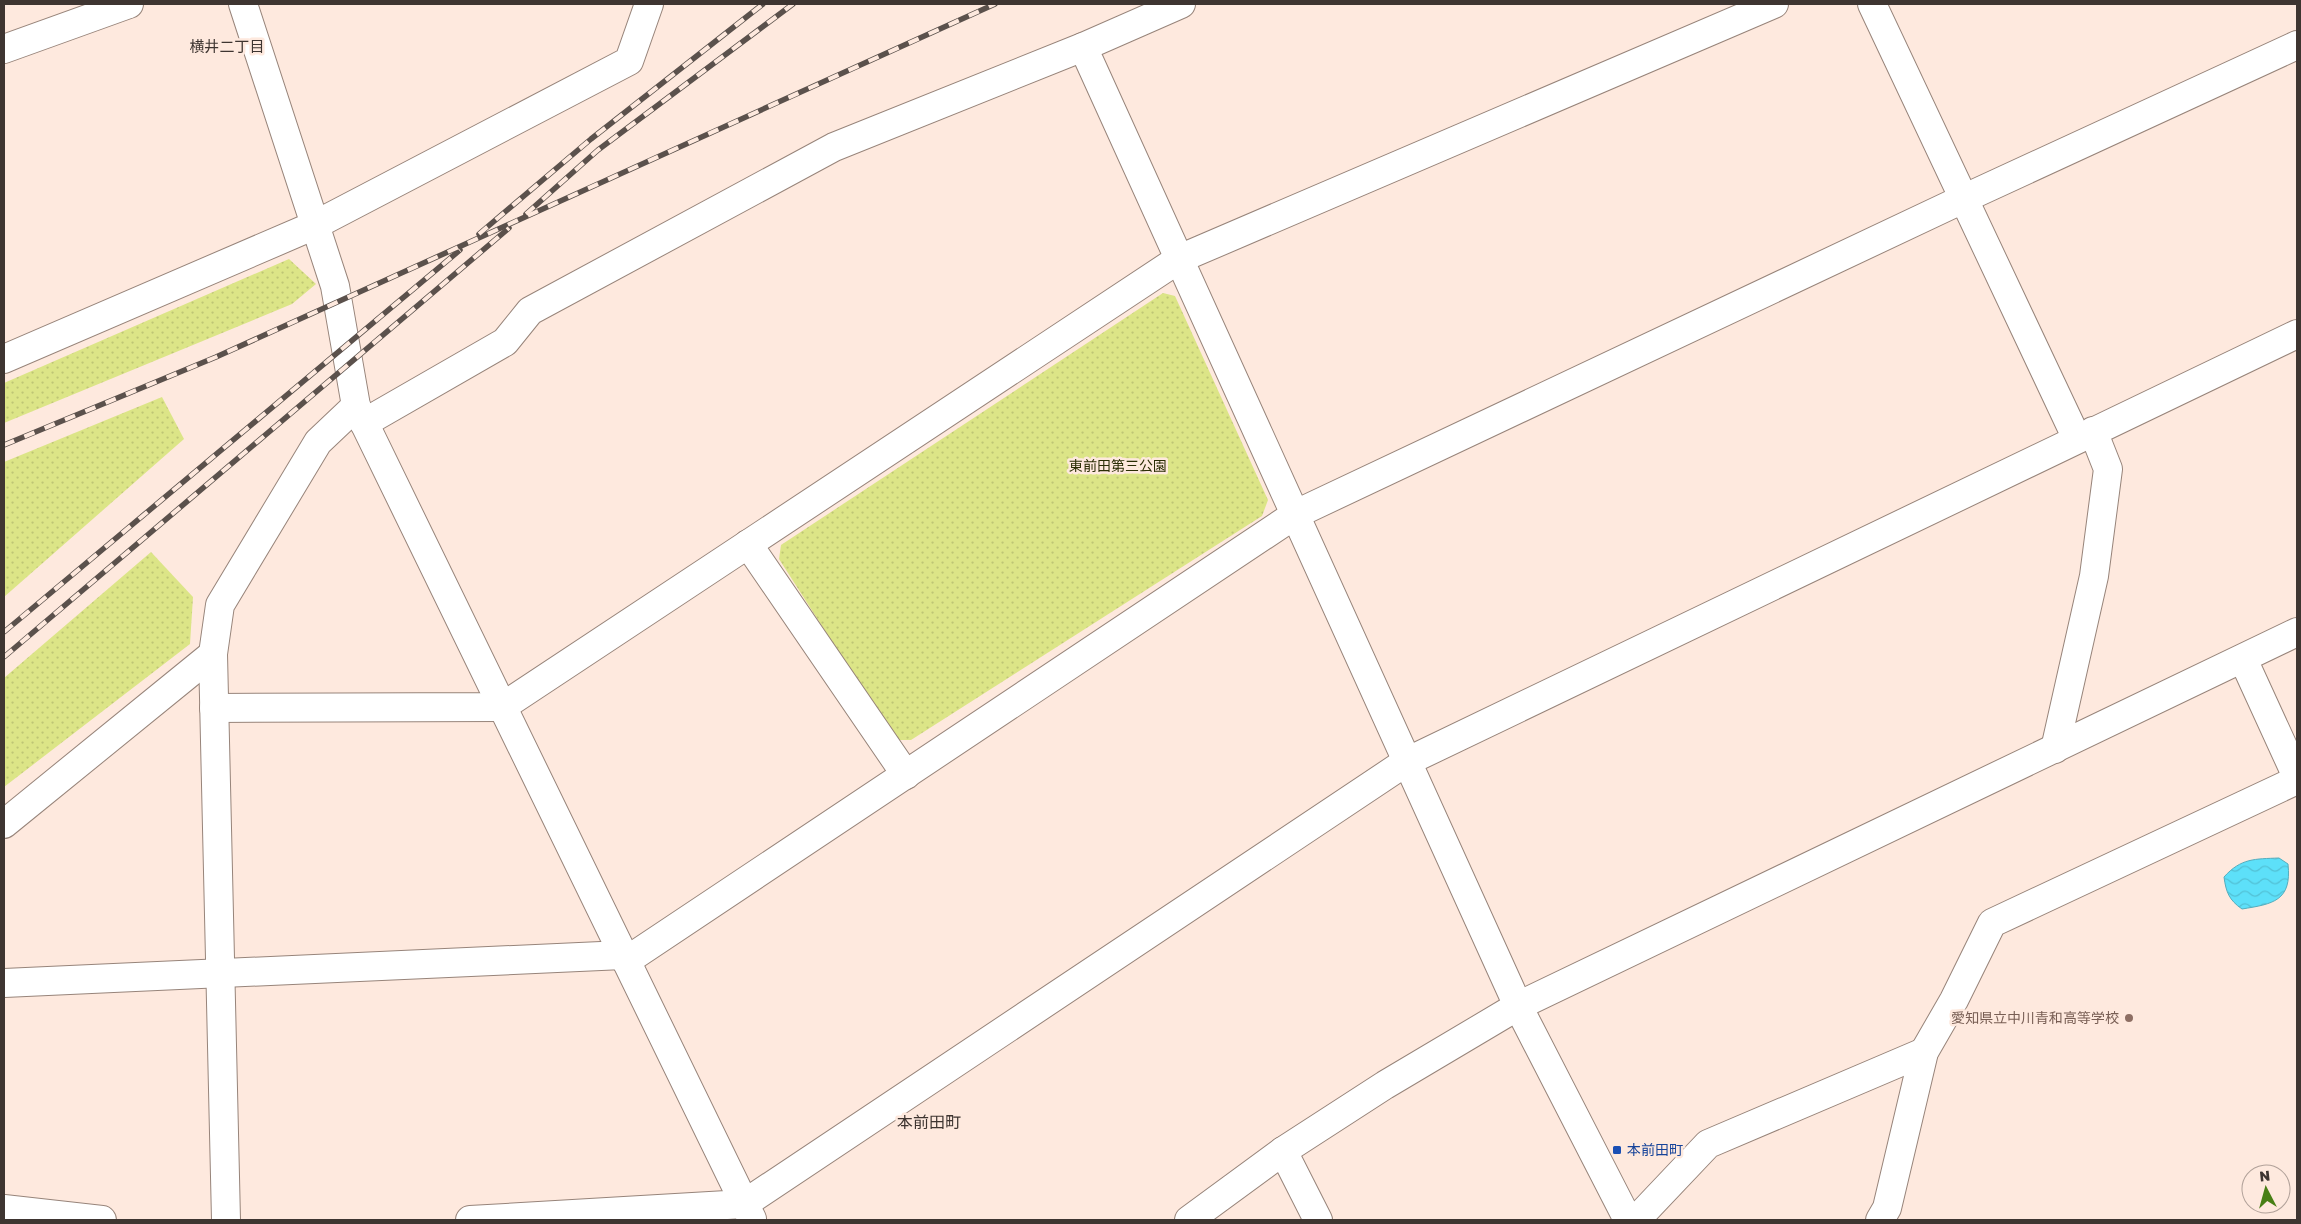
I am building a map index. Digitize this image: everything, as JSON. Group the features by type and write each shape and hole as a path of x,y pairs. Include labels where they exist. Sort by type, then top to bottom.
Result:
{"street":[{"path":"4,50 129,4"},
{"path":"243,4 335,286 360,414 748,1212"},
{"path":"4,359 315,226 629,61 649,4"},
{"path":"226,1220 213,654 220,605 318,442 360,414 505,342 530,311 834,146 1083,47 1181,4"},
{"path":"214,708 502,706 1179,259 1774,4"},
{"path":"1872,4 1963,199 2085,435 2108,469 2094,576 2055,749"},
{"path":"4,983 625,958 906,775 1296,514 1963,199 2297,44"},
{"path":"1083,47 1518,1006 1628,1220"},
{"path":"470,1220 748,1212 1406,762 2297,334"},
{"path":"748,544 906,775"},
{"path":"1189,1220 1283,1151 1385,1085 1518,1006 2297,632"},
{"path":"4,824 213,654"},
{"path":"1880,1220 1887,1208 1924,1052 1954,1000 1992,923 2297,778 2243,659"},
{"path":"1636,1220 1708,1144 1924,1052"},
{"path":"1283,1151 1318,1220"},
{"path":"4,1209 102,1220"}],"green space":[{"path":"289,259 316,284 292,304 4,423 4,383"},
{"name":"東前田第三公園","path":"1163,293 1175,296 1268,500 1262,516 911,740 895,740 779,559 781,545"},
{"path":"162,397 184,439 4,597 4,462"},
{"path":"151,552 193,597 190,644 4,787 4,678"}],"water":[{"path":"2279,858 2288,864 2288,876 2287,886 2278,898 2263,905 2242,909 2231,899 2224,877 2230,871 2236,866 2249,861"}],"railway":[{"path":"479,234 591,139 763,4"},
{"path":"526,214 598,150 793,4"},
{"path":"4,445 216,357 995,4"},
{"path":"4,657 509,228"},
{"path":"4,632 460,250"}],"place":[{"name":"愛知県立中川青和高等学校","path":"2129,1018"},
{"name":"本前田町","path":"1617,1150"}],"district":[{"name":"横井二丁目","path":"227,47"},
{"name":"本前田町","path":"929,1122"}]}
